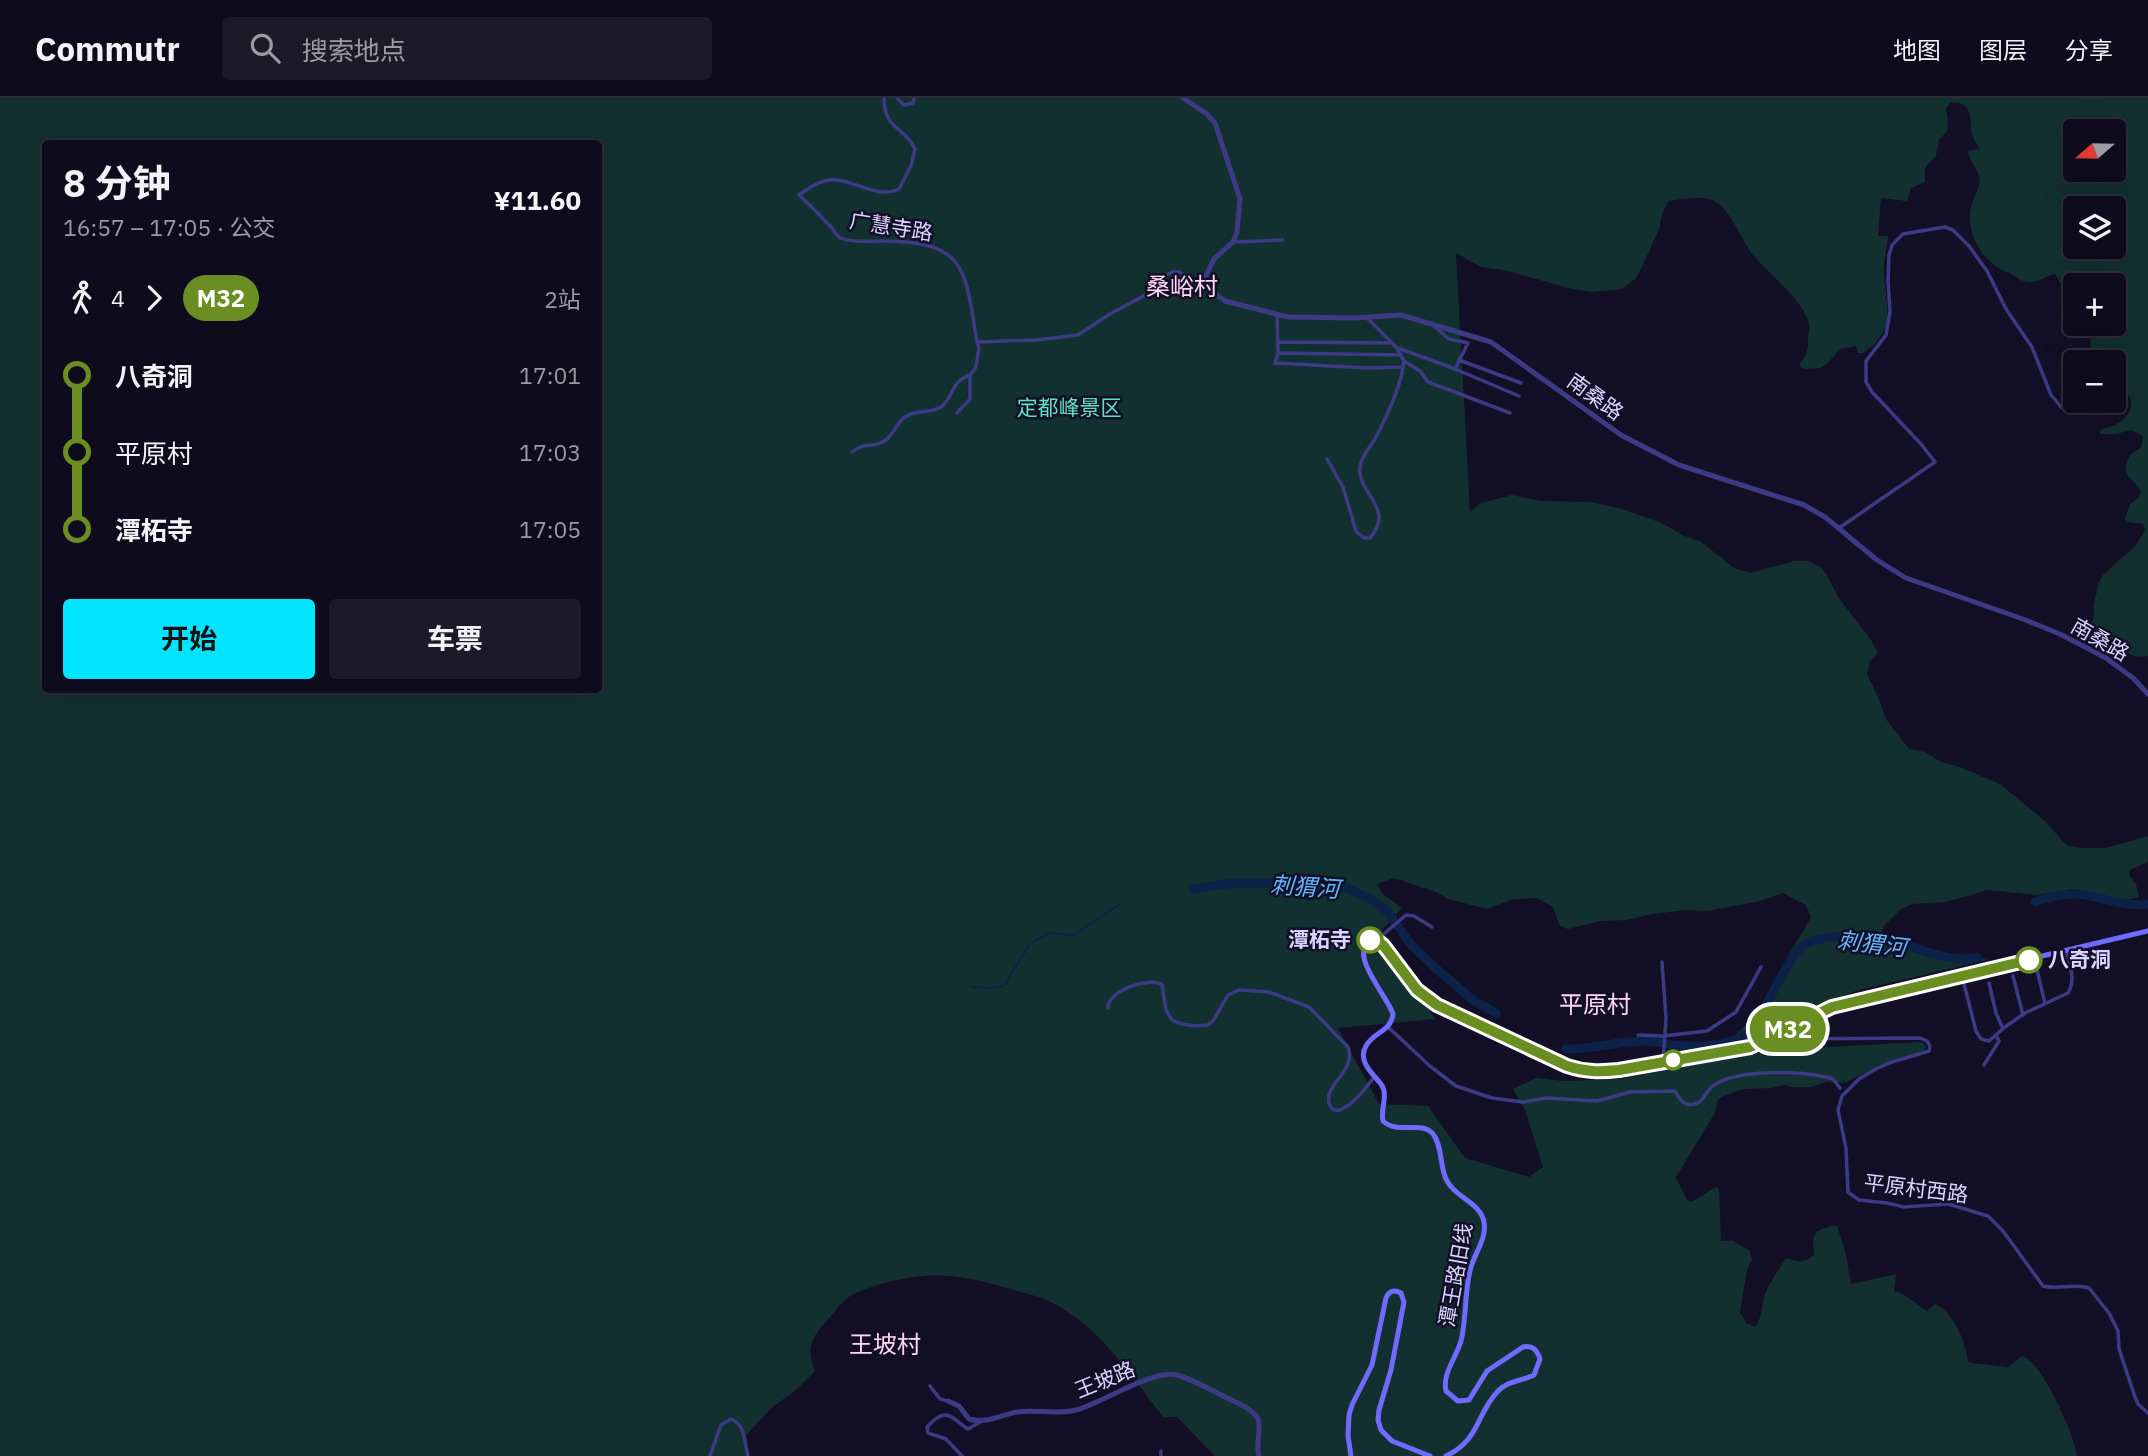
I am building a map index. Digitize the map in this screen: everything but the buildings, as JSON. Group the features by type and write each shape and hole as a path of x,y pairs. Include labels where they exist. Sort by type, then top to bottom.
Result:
{"main road":[{"path":"1388,1027 1393,1018 1392,1011 1362,956 1365,944 1373,939 1383,945 1417,990 1437,1005 1567,1066 1587,1072 1606,1072 1740,1050 1832,1007 2148,931"},
{"name":"潭王路旧线","path":"1388,1027 1364,1048 1365,1063 1381,1084 1384,1094 1383,1121 1395,1128 1423,1128 1431,1132 1449,1185 1476,1208 1484,1220 1484,1233 1470,1271 1461,1341 1445,1383 1448,1395 1458,1401 1469,1400 1487,1371 1523,1347 1534,1348 1540,1359 1534,1375 1499,1390 1472,1435 1446,1456"},
{"path":"1352,1456 1348,1427 1350,1410 1372,1365 1386,1298 1395,1290 1403,1295 1404,1305 1391,1370 1379,1410 1379,1425 1392,1441 1430,1456"}],"street":[{"name":"广慧寺路","path":"884,98 884,110 888,120 915,149 911,166 900,189 887,193 844,181 826,180 799,195 840,238 859,241 909,241 947,253 955,259 963,271 977,342"},
{"path":"897,98 904,105 912,103 914,98"},
{"path":"852,452 863,445 874,446 886,440 905,416 942,406 954,385 970,375 976,367 979,348 977,342 1079,335 1110,314 1151,292 1163,277 1172,272 1179,272 1202,284 1214,260 1233,242 1237,232 1240,199 1215,123 1207,114 1183,98"},
{"path":"1839,528 1935,462 1866,382 1866,361 1885,335 1890,312 1889,256 1892,245 1903,234 1945,228 1953,230 1969,246 1987,271 2006,309 2032,348 2051,395 2063,408"},
{"path":"1233,242 1283,240"},
{"name":"南桑路","path":"1202,284 1225,301 1288,317 1401,315 1491,342 1621,435 1679,465 1804,505 1839,528 1877,560 1906,578 2060,634 2106,658 2133,678 2148,694"},
{"path":"1277,314 1278,353 1275,363 1403,368"},
{"path":"1366,317 1396,347 1404,361 1420,371 1428,382 1510,413"},
{"path":"1433,325 1449,339 1468,343 1455,369"},
{"path":"1278,342 1392,343"},
{"path":"1396,347 1519,396"},
{"path":"1278,353 1400,355"},
{"path":"1460,360 1521,383"},
{"path":"1326,459 1343,487 1356,531 1364,538 1370,538 1376,531 1379,513 1362,478 1360,465 1380,430 1404,361"},
{"path":"957,413 970,399 970,375"},
{"path":"1378,939 1406,915 1414,916 1432,927"},
{"path":"1962,976 1976,1031 1985,1042 2023,1015 2068,993 2072,987 2072,976 2066,951"},
{"path":"1662,962 1665,1018 1663,1061"},
{"path":"1638,1035 1663,1036 1707,1031 1736,1012 1761,967"},
{"path":"2037,970 2045,1003"},
{"path":"2013,976 2023,1015"},
{"path":"1108,1008 1110,998 1121,991 1146,981 1156,981 1162,985 1166,1010 1171,1018 1178,1023 1208,1025 1228,995 1239,990 1269,992 1309,1007 1348,1047 1350,1054 1345,1071 1329,1094 1332,1108 1346,1108 1374,1077"},
{"path":"1989,983 2003,1029"},
{"path":"1388,1027 1431,1068 1456,1086 1492,1098 1523,1102 1546,1098 1597,1101 1630,1092 1675,1091 1680,1101 1694,1105 1700,1102 1715,1084 1761,1072 1826,1077 1833,1079 1840,1088"},
{"path":"1984,1065 1999,1041 1996,1035"},
{"name":"平原村西路","path":"1768,1039 1838,1040 1873,1037 1903,1040 1920,1038 1927,1041 1929,1051 1874,1070 1859,1079 1842,1096 1838,1110 1846,1148 1848,1192 1859,1200 1904,1208 1942,1204 1988,1216 2003,1231 2043,1286 2082,1286 2089,1289 2114,1321 2118,1331 2119,1349 2135,1397 2148,1413"},
{"name":"王坡路","path":"982,1421 1018,1412 1054,1413 1076,1410 1144,1381 1175,1375 1230,1399 1253,1413 1259,1423 1259,1456"},
{"path":"930,1386 940,1399 958,1406 970,1419 982,1421"},
{"path":"962,1456 947,1439 928,1433 928,1427 946,1416 955,1417 968,1429 982,1421"},
{"path":"710,1456 721,1425 730,1419 742,1429 748,1456"}],"green space":[{"name":"定都峰景区","path":"0,98 2148,98 2148,656 2131,655 2112,641 2095,636 2086,629 2094,618 2094,604 2103,575 2136,545 2145,531 2143,524 2125,519 2130,504 2141,492 2129,477 2126,464 2130,456 2141,448 2143,436 2131,430 2117,434 2100,434 2100,430 2123,420 2131,407 2130,397 2126,392 2126,350 2090,350 2091,336 2126,336 2126,273 2063,273 2063,287 2055,274 2026,282 2000,269 1985,257 1975,242 1970,223 1970,213 1980,181 1968,151 1980,149 1973,137 1969,113 1965,106 1950,103 1946,109 1947,131 1939,140 1936,156 1926,167 1925,182 1911,188 1907,201 1881,198 1878,236 1888,236 1884,269 1886,327 1874,344 1863,353 1858,353 1856,346 1840,349 1820,368 1804,369 1799,365 1808,345 1809,325 1804,311 1753,255 1728,213 1712,200 1694,198 1669,201 1642,267 1636,278 1622,289 1592,292 1573,289 1503,270 1481,267 1456,253 1470,512 1481,503 1512,495 1540,501 1590,502 1619,508 1662,523 1682,535 1700,541 1734,568 1751,573 1794,561 1808,561 1821,567 1838,597 1878,653 1870,661 1867,674 1886,719 1909,749 1925,752 1939,761 2000,784 2046,822 2066,845 2106,848 2148,836 2148,862 2130,870 2129,875 2136,884 2139,897 2128,900 2072,889 2037,895 1988,890 1946,902 1913,904 1901,909 1883,927 1880,944 1929,954 1987,960 1859,990 1809,1008 1740,1044 1734,1043 1732,1037 1750,1020 1764,1000 1811,917 1806,905 1783,893 1760,901 1708,911 1685,910 1627,920 1601,921 1568,929 1560,926 1553,907 1537,898 1514,899 1487,909 1448,899 1436,892 1394,878 1377,884 1383,894 1402,908 1382,930 1435,1019 1338,1028 1379,1104 1428,1106 1465,1158 1529,1177 1543,1167 1525,1110 1513,1089 1536,1078 1563,1081 1620,1079 1773,1050 1921,1042 1927,1046 1924,1050 1844,1083 1745,1089 1718,1099 1715,1113 1676,1177 1687,1200 1691,1202 1716,1187 1719,1189 1721,1241 1733,1241 1750,1251 1752,1260 1747,1270 1740,1312 1746,1323 1755,1327 1758,1323 1767,1289 1786,1258 1800,1261 1814,1255 1813,1239 1817,1231 1837,1226 1845,1250 1851,1284 1896,1274 1894,1291 1927,1311 1935,1304 1948,1314 1962,1337 1968,1361 2008,1367 2022,1356 2030,1361 2056,1400 2077,1456 1215,1456 1177,1417 1163,1417 1112,1351 1082,1322 1065,1310 1044,1299 1000,1286 967,1278 936,1275 885,1283 859,1292 844,1301 818,1331 812,1343 810,1349 815,1371 795,1391 771,1408 743,1439 749,1456 0,1456"}],"waterway":[{"name":"刺猬河","path":"1193,889 1234,883 1347,888 1372,900 1388,912 1411,945 1474,1001 1496,1013"},
{"name":"刺猬河","path":"2035,902 2053,896 2073,894 2124,904 2148,904"},
{"path":"971,987 1004,986 1029,945 1048,933 1074,935 1119,905"},
{"name":"刺猬河","path":"1566,1049 1637,1041 1705,1046 1735,1040 1753,1031 1783,974 1802,947 1825,938 1869,938 1951,958 1977,958"}],"bus line":[{"name":"M32","path":"1370,940 1376,940 1383,945 1417,990 1437,1005 1567,1066 1587,1072 1619,1070 1740,1050 1759,1044 1817,1013 1843,1003 2029,960"}],"place":[{"name":"潭柘寺","path":"1370,940"},
{"name":"八奇洞","path":"2029,960"}],"district":[{"name":"桑峪村","path":"1182,287"},
{"name":"平原村","path":"1595,1005"},
{"name":"王坡村","path":"885,1345"}]}
